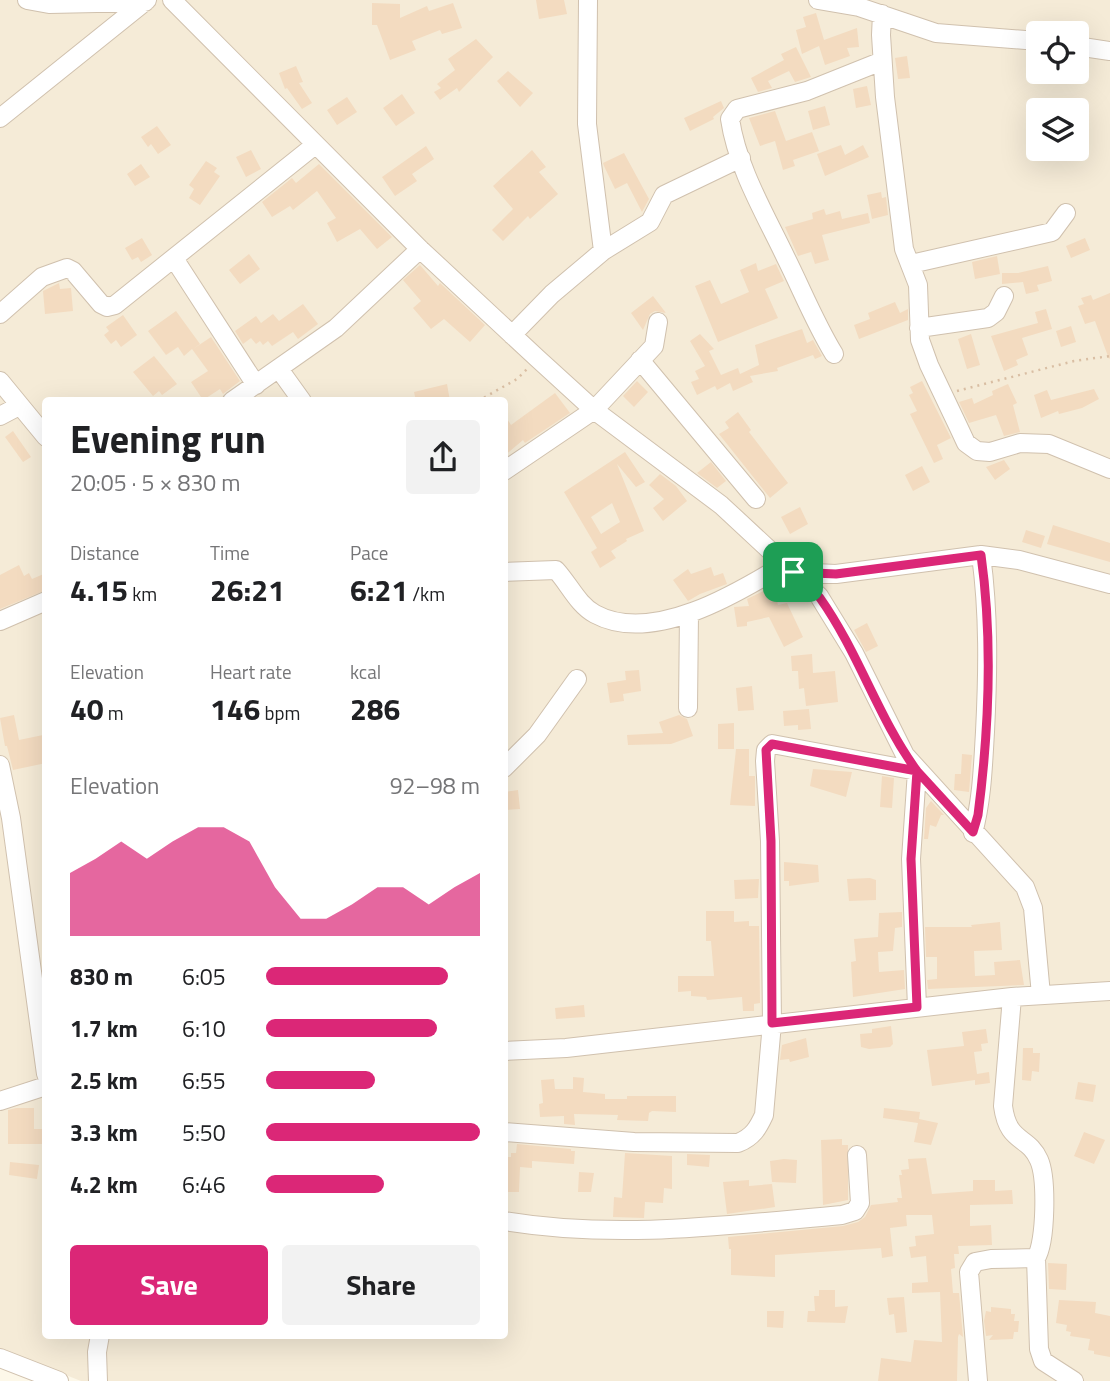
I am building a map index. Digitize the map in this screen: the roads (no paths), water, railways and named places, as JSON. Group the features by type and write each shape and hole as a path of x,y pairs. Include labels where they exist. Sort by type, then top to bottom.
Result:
{"street":[{"path":"27,0 49,4 146,1"},
{"path":"172,0 420,249 512,335 594,410 721,505 819,596 854,653 890,728 917,771 1025,887 1033,908 1041,995"},
{"path":"588,0 587,124 603,251"},
{"path":"0,118 146,1"},
{"path":"830,1 936,33 1026,40"},
{"path":"882,15 882,61 902,236 918,285 919,328 929,365 966,443 977,451 990,452 1020,443 1049,444 1110,469"},
{"path":"1089,48 1110,51"},
{"path":"834,354 804,299 741,158 730,119 737,109 807,90 882,61"},
{"path":"0,314 42,277 67,268 73,271 101,304 112,307 175,260 315,145"},
{"path":"512,335 552,294 603,251 650,222 656,215 658,203 666,194 741,158"},
{"path":"911,264 1052,232 1066,214"},
{"path":"238,397 336,328 420,249"},
{"path":"175,260 256,385"},
{"path":"919,328 988,318 996,312 1004,296"},
{"path":"508,468 594,410 656,344 658,322"},
{"path":"640,360 756,499"},
{"path":"279,369 299,397"},
{"path":"0,381 42,432"},
{"path":"0,415 19,406"},
{"path":"973,832 980,800 987,679 986,594 981,555"},
{"path":"508,572 556,570 587,609 609,619 647,622 689,613 739,593 789,568 836,574 981,555 1018,560 1110,584"},
{"path":"0,621 42,603"},
{"path":"688,708 689,613"},
{"path":"508,764 537,735 576,679"},
{"path":"508,1132 634,1142 738,1143 750,1138 764,1115 772,1023 771,841 766,750 772,744 796,747 917,771"},
{"path":"0,765 42,1012"},
{"path":"917,771 911,859 917,1007"},
{"path":"508,1051 566,1048 1012,997 1110,991"},
{"path":"1012,997 1003,1106 1005,1124 1035,1154 1041,1168 1042,1242 1036,1258 1039,1349 1043,1361 1074,1381"},
{"path":"0,1101 42,1087"},
{"path":"508,1222 550,1229 661,1231 842,1215 855,1211 860,1203 857,1155"},
{"path":"978,1381 970,1272 975,1262 1036,1258"},
{"path":"98,1381 100,1339"},
{"path":"0,1358 59,1381"}]}
